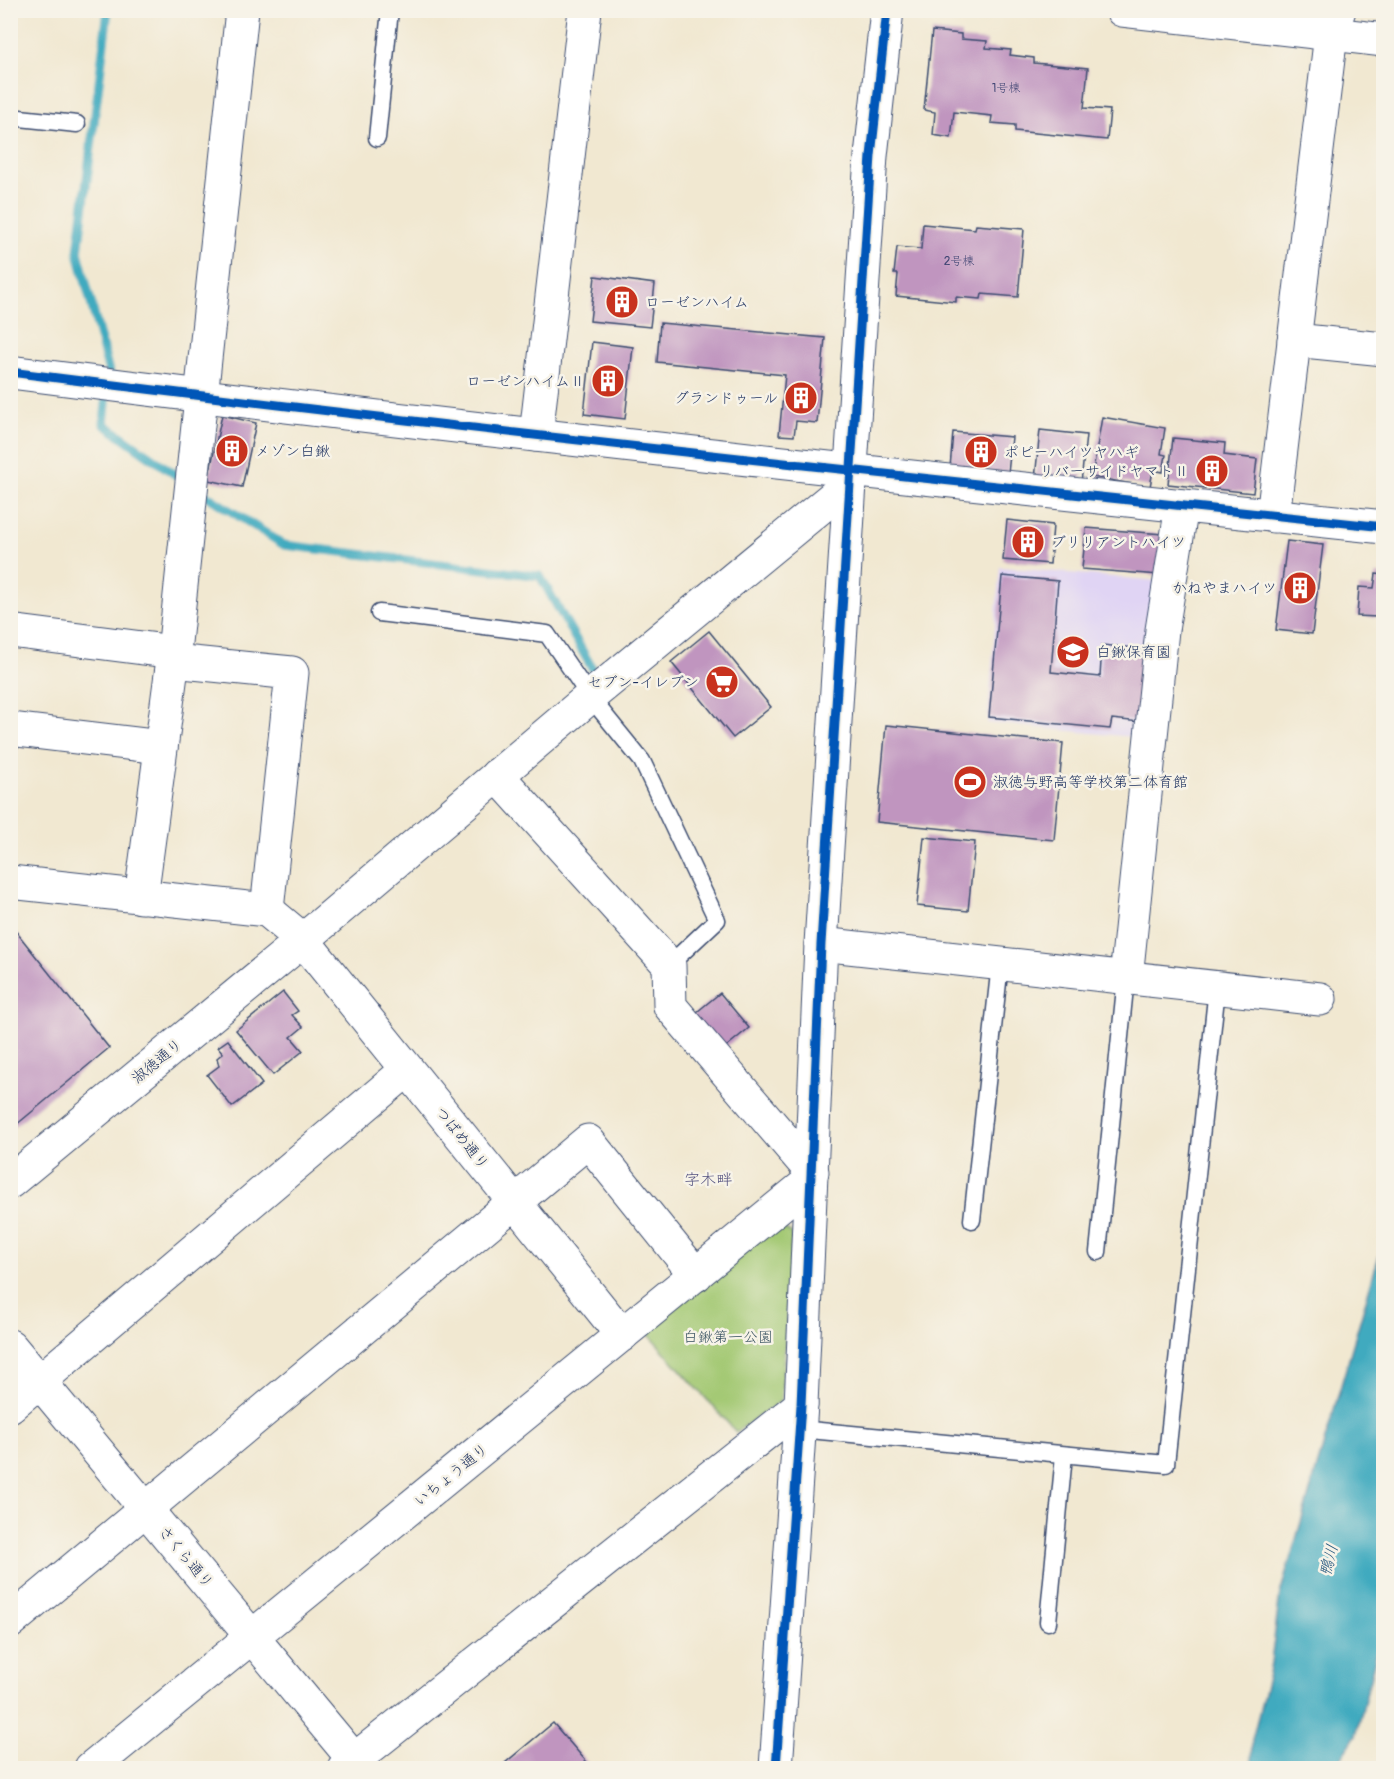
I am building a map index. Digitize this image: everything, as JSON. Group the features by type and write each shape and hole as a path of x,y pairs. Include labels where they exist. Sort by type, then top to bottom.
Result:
{"street":[{"path":"141,897 174,657 242,10"},
{"path":"536,435 585,10"},
{"path":"776,1768 800,1417 821,944 872,156 887,10"},
{"path":"1122,10 1335,22 1383,40"},
{"path":"1273,516 1335,22"},
{"path":"1294,340 1383,349"},
{"path":"10,372 536,435 851,477 1182,506 1383,527"},
{"name":"淑徳通り","path":"10,1182 303,940 851,477"},
{"path":"1126,978 1162,630 1182,506"},
{"path":"10,631 292,673 267,910 10,882"},
{"path":"10,729 161,747"},
{"path":"497,775 669,964 670,1006 811,1177"},
{"name":"つばめ通り","path":"267,910 303,940 622,1335"},
{"path":"821,944 1320,999"},
{"path":"10,1406 407,1070"},
{"path":"10,1622 588,1142 696,1275"},
{"name":"いちょう通り","path":"91,1768 696,1275 811,1177"},
{"name":"さくら通り","path":"10,1346 252,1637 353,1766"},
{"path":"353,1766 800,1417"}],"lane":[{"path":"377,138 390,10"},
{"path":"10,117 76,124"},
{"path":"379,613 547,634 590,697 642,761 717,920 669,964"},
{"path":"972,1220 1000,964"},
{"path":"1098,1252 1126,978"},
{"path":"800,1417 1064,1455 1166,1464 1217,988"},
{"path":"1048,1622 1064,1455"}],"shaded area":[{"name":"白鍬保育園","path":"1000,567 1159,581 1145,738 987,723"}],"green space":[{"name":"白鍬第一公園","path":"773,1223 792,1233 781,1401 736,1432 644,1329"}],"water":[{"name":"鴨川","path":"1383,1242 1383,1627 1356,1735 1335,1768 1251,1768 1252,1740 1270,1670 1280,1594"}],"building":[{"path":"932,31 961,34 961,39 987,41 986,48 1011,50 1010,55 1034,58 1034,63 1088,68 1084,108 1110,110 1107,140 1015,131 1015,125 991,123 992,116 954,112 951,138 933,135 935,112 924,110"},
{"path":"923,224 975,229 976,225 1024,229 1018,297 982,294 981,299 956,297 956,302 896,296 898,274 894,274 897,247 921,249"},
{"name":"ローゼンハイム","path":"595,276 655,284 650,327 590,321"},
{"name":"グランドゥール","path":"660,323 825,338 817,423 796,421 794,436 779,435 785,375 657,362"},
{"name":"ローゼンハイムⅡ","path":"592,342 633,347 625,419 584,414"},
{"name":"メゾン白鍬","path":"222,415 256,423 242,487 208,480"},
{"path":"1102,417 1165,428 1161,454 1166,455 1163,472 1153,470 1150,487 1092,477"},
{"path":"1040,430 1086,435 1081,483 1035,479"},
{"name":"ポピーハイツヤハギ","path":"953,432 1012,437 1008,473 950,468"},
{"name":"リバーサイドヤマトⅡ","path":"1173,438 1225,443 1224,455 1257,459 1253,493 1168,484"},
{"name":"ブリリアントハイツ","path":"1007,520 1053,525 1050,564 1003,560"},
{"path":"1086,528 1163,534 1160,575 1082,569"},
{"name":"かねやまハイツ","path":"1287,541 1323,545 1312,634 1276,630"},
{"path":"1376,574 1384,575 1384,614 1378,614 1377,617 1357,616 1359,587 1374,588"},
{"path":"1002,576 1058,581 1051,672 1100,677 1102,645 1146,649 1140,722 1112,719 1110,729 989,717"},
{"path":"709,631 771,707 733,738 671,662"},
{"name":"淑徳与野高等学校第二体育館","path":"886,725 1063,743 1054,840 877,822"},
{"path":"924,837 975,842 968,911 917,906"},
{"path":"10,924 109,1048 10,1130"},
{"path":"283,992 298,1011 292,1015 303,1027 291,1037 303,1051 273,1075 236,1030"},
{"path":"720,993 749,1028 721,1051 692,1016"},
{"path":"228,1040 262,1084 232,1107 207,1075 219,1066 217,1058 223,1053 218,1047"},
{"path":"553,1723 592,1768 499,1768"}],"waterway":[{"path":"108,10 78,252 109,372 104,424 186,482"},
{"path":"198,490 284,545 540,576 592,668"}],"cycle path":[{"path":"776,1768 801,1405 821,944 850,483 871,156 887,10"},
{"path":"10,372 696,453 1384,527"}],"place":[{"name":"ローゼンハイム","path":"622,302"},
{"name":"ローゼンハイムⅡ","path":"608,381"},
{"name":"グランドゥール","path":"801,398"},
{"name":"メゾン白鍬","path":"232,451"},
{"name":"ポピーハイツヤハギ","path":"981,452"},
{"name":"リバーサイドヤマトⅡ","path":"1212,471"},
{"name":"ブリリアントハイツ","path":"1028,542"},
{"name":"かねやまハイツ","path":"1300,588"},
{"name":"白鍬保育園","path":"1073,652"},
{"name":"セブン-イレブン","path":"722,682"},
{"name":"淑徳与野高等学校第二体育館","path":"970,782"}],"district":[{"name":"字木畔","path":"708,1179"}]}
